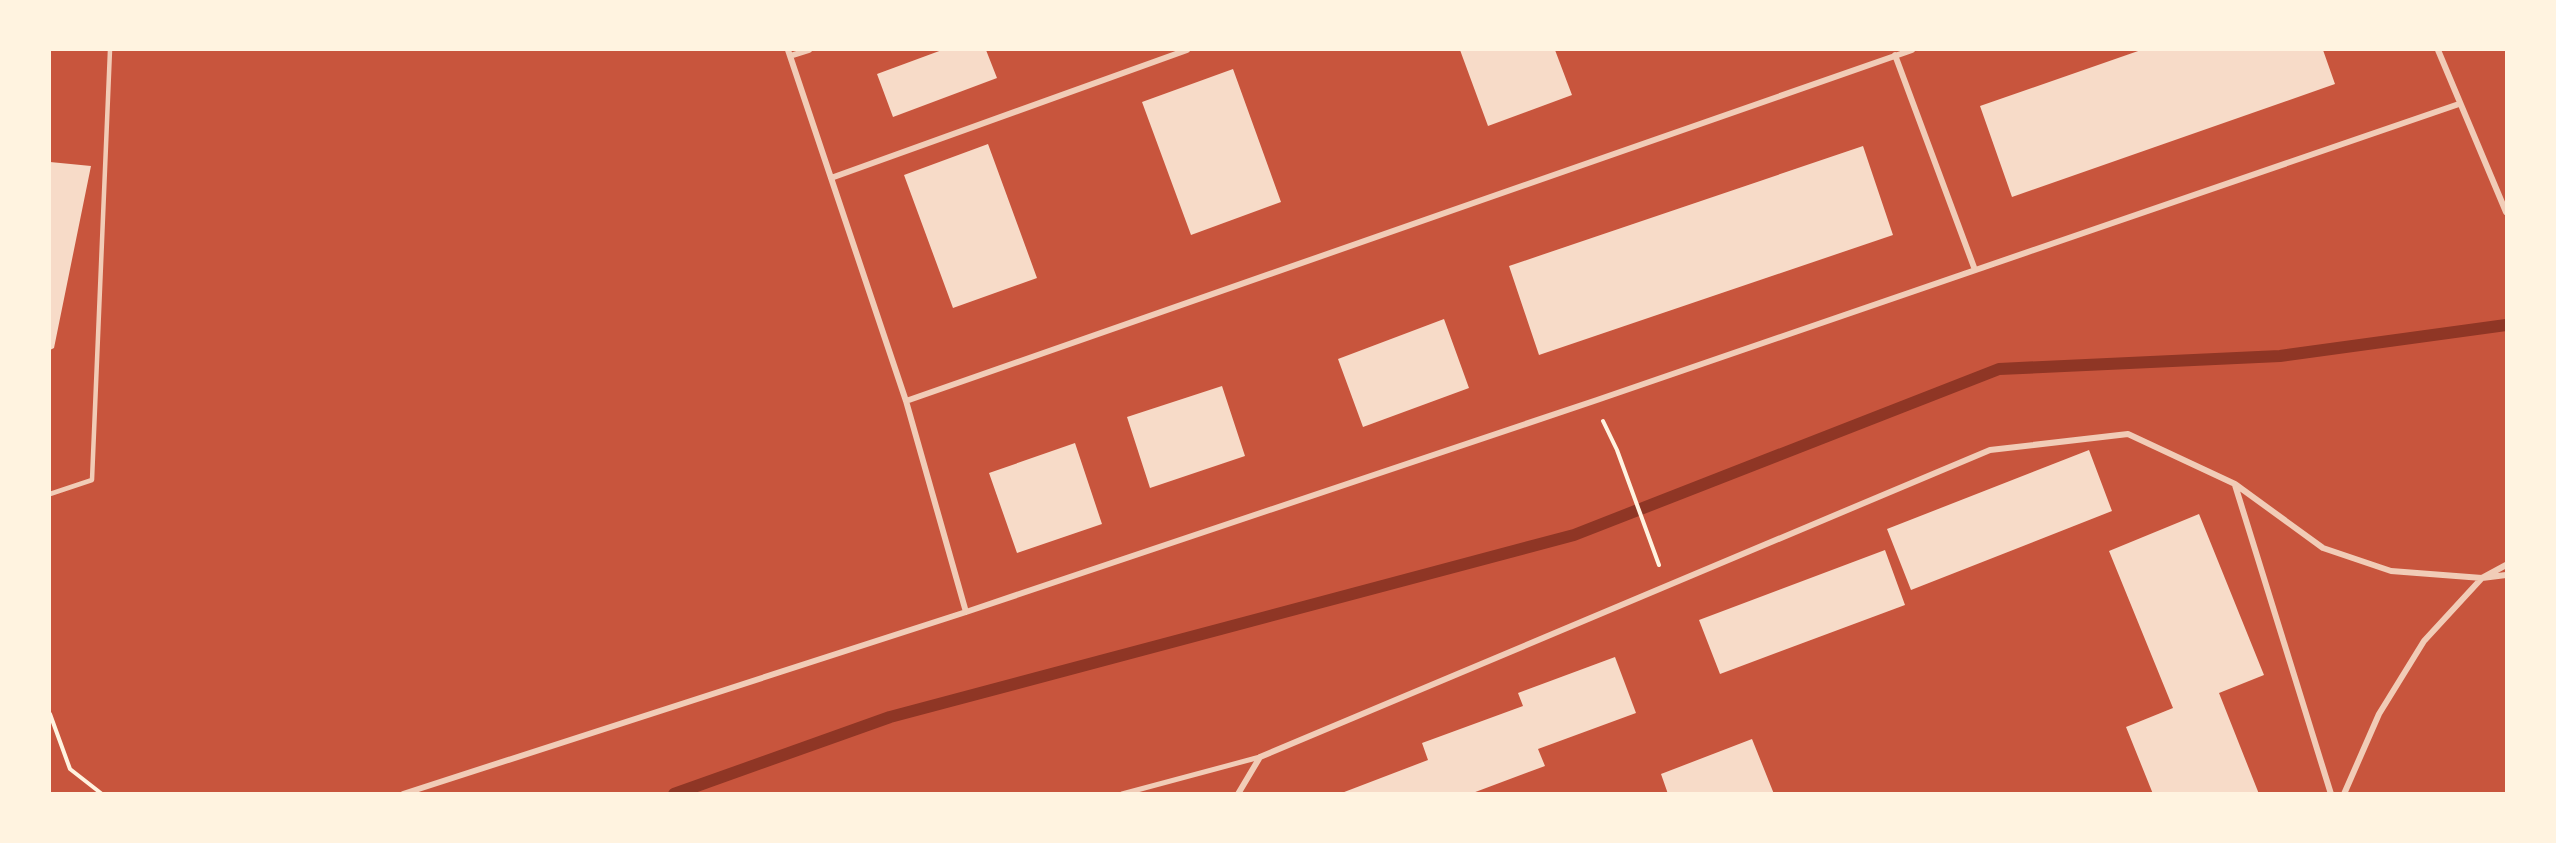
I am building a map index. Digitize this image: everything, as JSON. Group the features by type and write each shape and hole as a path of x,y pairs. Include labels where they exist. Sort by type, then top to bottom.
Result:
{"street":[{"path":"809,50 789,53 906,401 966,612"},
{"path":"831,178 1187,50"},
{"path":"906,401 1912,50"},
{"path":"2438,50 2506,212"},
{"path":"1895,55 1975,270"},
{"path":"403,794 966,612 1594,401 2459,104"},
{"path":"1122,794 1260,757 1990,450 2128,434 2235,484 2323,548 2391,571 2482,578 2506,575"},
{"path":"2235,484 2331,794"},
{"path":"2344,794 2379,714 2424,641 2482,578 2506,565"},
{"path":"1238,794 1260,757"}],"lane":[{"path":"50,494 92,480 111,50"}],"path":[{"path":"1594,401 1617,450 1666,586"},
{"path":"50,714 70,769 102,794"}],"building":[{"path":"942,50 986,50 997,78 893,117 877,74"},
{"path":"1460,50 1555,50 1572,95 1488,126"},
{"path":"2141,50 2323,50 2335,84 2012,197 1980,106"},
{"path":"1233,69 1281,202 1191,235 1142,102"},
{"path":"988,144 1037,278 953,308 904,175"},
{"path":"1863,146 1893,235 1539,355 1509,266"},
{"path":"50,162 91,166 54,348 50,350"},
{"path":"1444,319 1469,388 1363,427 1338,359"},
{"path":"1222,386 1245,456 1150,488 1127,417"},
{"path":"1075,443 1102,524 1017,553 989,473"},
{"path":"2089,450 2112,511 1911,590 1887,529"},
{"path":"2199,514 2264,675 2219,693 2259,794 2153,794 2126,727 2173,708 2109,551"},
{"path":"1885,550 1905,605 1720,674 1699,620"},
{"path":"1615,657 1636,713 1538,749 1545,766 1470,794 1339,794 1428,760 1422,743 1523,706 1518,693"},
{"path":"1752,739 1774,794 1668,794 1661,774"}],"waterway":[{"path":"674,794 890,717 1574,535 1999,369 2280,356 2506,325"}]}
